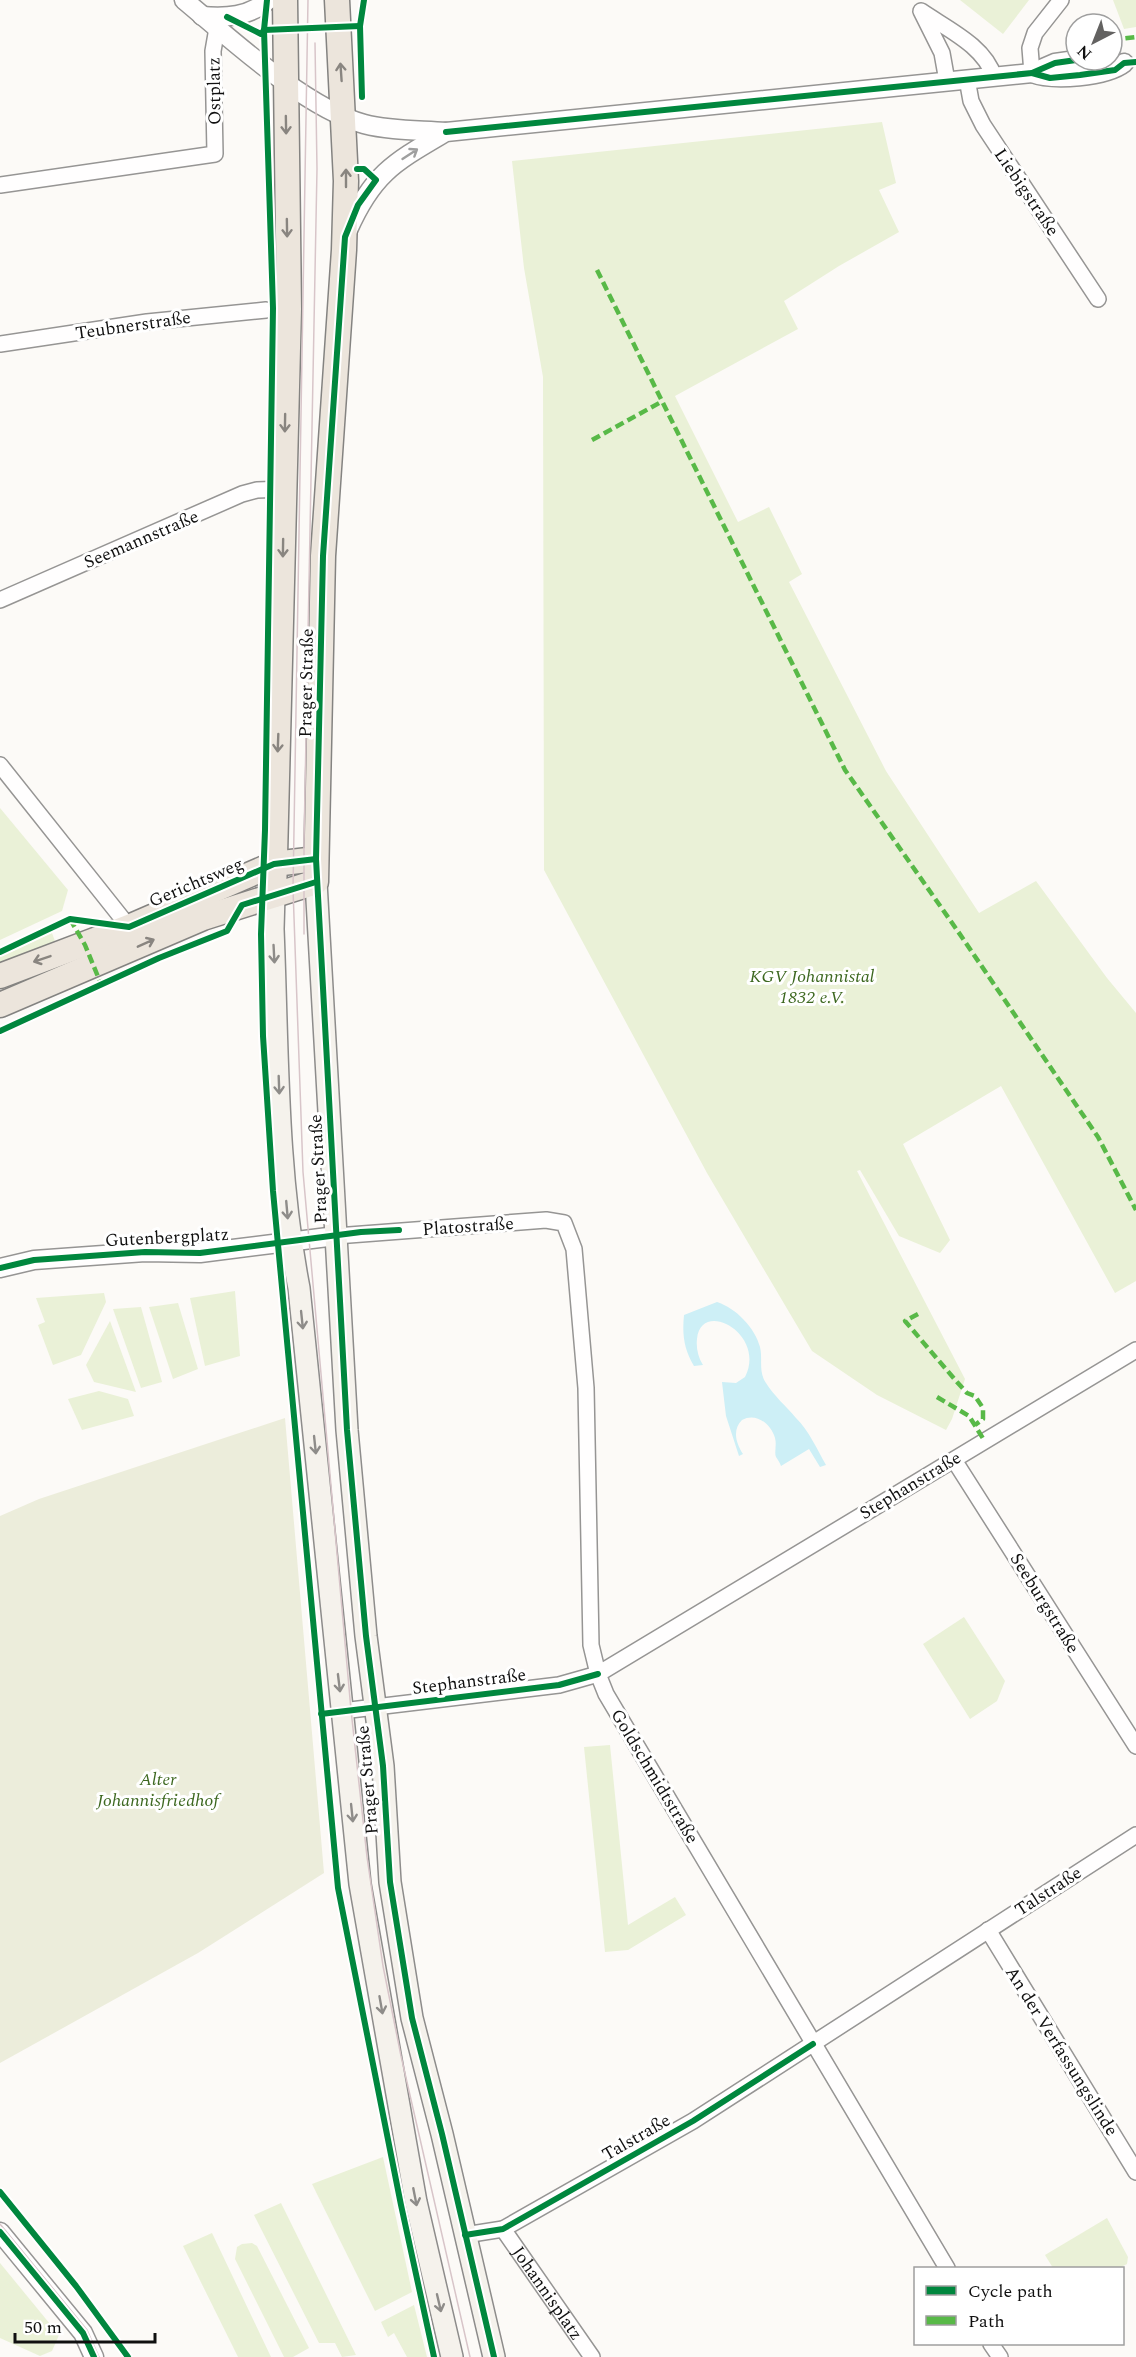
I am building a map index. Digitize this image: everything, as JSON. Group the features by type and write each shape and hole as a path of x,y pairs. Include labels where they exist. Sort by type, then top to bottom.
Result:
{"main road":[{"path":"285,0 285,81"},
{"path":"337,0 344,116 345,237"},
{"name":"Prager Straße","path":"285,81 289,309 273,929 281,1127 290,1242 299,1288 360,1884 416,2202 452,2357"},
{"name":"Prager Straße","path":"345,237 323,556 316,871 347,1430 366,1636 383,1766 390,1882 412,2019 465,2235"},
{"name":"Gerichtsweg","path":"0,976 129,927 274,864 316,871"},
{"name":"Gerichtsweg","path":"0,1005 203,918 274,895 316,871"},
{"path":"465,2235 494,2357"}],"street":[{"name":"Ostplatz","path":"184,0 285,81 344,116 374,126 446,132 783,100 1032,73"},
{"path":"202,16 237,15 256,9 268,0"},
{"path":"1032,73 1030,48 1035,33 1061,0"},
{"path":"916,5 978,51 990,65 994,77"},
{"path":"916,5 942,53 947,81"},
{"name":"Ostplatz","path":"0,185 215,154 213,51 217,28"},
{"path":"1032,73 1054,63 1064,62"},
{"path":"1032,73 1050,78 1101,72"},
{"name":"Liebigstraße","path":"967,80 971,102 982,125 1098,299"},
{"path":"345,237 358,205 376,180 410,154 446,132"},
{"name":"Teubnerstraße","path":"0,344 147,322 266,310"},
{"name":"Seemannstraße","path":"0,600 242,495 257,490 285,489"},
{"path":"0,765 129,927"},
{"name":"Platostraße","path":"336,1236 546,1220 564,1222"},
{"name":"Goldschmidtstraße","path":"564,1222 574,1249 586,1388 591,1645 598,1674 606,1694 946,2267"},
{"name":"Gutenbergplatz","path":"0,1268 34,1260 145,1252 200,1253 336,1236"},
{"name":"Stephanstraße","path":"342,1711 559,1685 598,1674 1136,1350"},
{"name":"Seeburgstraße","path":"954,1460 1136,1746"},
{"name":"Talstraße","path":"465,2235 503,2229 700,2117 1136,1835"},
{"name":"An der Verfassungslinde","path":"988,1930 1136,2172"},
{"name":"Johannisplatz","path":"503,2229 592,2357"},
{"path":"0,2232 83,2333 94,2357"}],"green space":[{"path":"960,0 1029,0 1003,34"},
{"path":"1113,0 1136,0 1136,27 1124,29 1124,12 1118,12"},
{"name":"KGV Johannistal 1832 e.V.","path":"882,122 896,183 879,190 899,232 784,301 798,329 675,396 738,522 769,507 802,574 789,582 886,771 979,913 1036,881 1107,978 1136,1013 1136,1281 1115,1293 1001,1086 903,1144 950,1240 940,1253 899,1236 860,1170 857,1171 965,1379 946,1430 877,1395 812,1351 707,1173 544,870 543,377 524,268 512,161"},
{"path":"0,808 68,890 62,911 0,940"},
{"path":"52,933 56,944 0,965 0,957"},
{"path":"235,1291 240,1356 205,1366 190,1298"},
{"path":"104,1293 106,1302 81,1355 53,1365 38,1325 45,1322 36,1298"},
{"path":"178,1303 198,1369 173,1379 149,1307"},
{"path":"141,1307 162,1382 141,1388 113,1309"},
{"path":"110,1321 136,1392 94,1382 86,1365"},
{"path":"99,1391 128,1399 134,1416 82,1430 68,1399"},
{"name":"Alter Johannisfriedhof","path":"285,1418 324,1873 198,1953 0,2063 0,1516 39,1499"},
{"path":"964,1617 1005,1681 997,1701 970,1719 923,1644"},
{"path":"610,1745 628,1925 675,1897 686,1915 628,1950 605,1952 584,1747"},
{"path":"383,2157 412,2292 375,2311 312,2184"},
{"path":"281,2203 356,2355 342,2357 335,2343 319,2343 254,2215"},
{"path":"1107,2218 1128,2257 1127,2264 1121,2267 1052,2267 1045,2255"},
{"path":"212,2233 271,2357 238,2357 183,2246"},
{"path":"252,2243 257,2246 309,2348 293,2357 284,2357 235,2259 237,2247"},
{"path":"0,2263 59,2335 52,2351 40,2356 0,2338"},
{"path":"414,2305 427,2357 407,2357 394,2333 388,2337 381,2322"}],"water":[{"path":"717,1302 738,1314 754,1333 760,1347 761,1370 766,1383 805,1429 826,1465 820,1467 809,1449 781,1466 775,1455 776,1441 773,1433 766,1424 752,1417 742,1420 737,1428 737,1441 743,1454 739,1456 726,1416 722,1382 736,1383 745,1377 749,1361 747,1347 741,1335 731,1326 720,1322 709,1322 701,1327 697,1339 698,1352 703,1365 694,1366 684,1342 684,1315"}],"tram line":[{"path":"308,0 293,889 303,1172 351,1710 367,1857 383,1966 401,2056 470,2357"},
{"path":"304,934 317,169 315,43"},
{"path":"0,2224 87,2330 99,2357"}],"marked path":[{"path":"1124,38 1136,37"},
{"path":"597,270 845,770 1098,1137 1136,1210"},
{"path":"592,440 661,402"},
{"path":"70,919 85,945 101,984"},
{"path":"918,1314 905,1321 967,1393 975,1396 983,1408 983,1419 975,1425"},
{"path":"937,1397 969,1416 984,1440"}],"cycle path":[{"path":"267,0 264,30 273,308 265,830 261,934 263,1036 273,1191 338,1888 401,2205 434,2357"},
{"path":"362,97 360,26 364,0"},
{"path":"227,17 261,34 264,30 360,26"},
{"path":"446,132 1032,73 1064,62"},
{"path":"1032,73 1050,78 1080,75 1115,70 1124,63 1136,62"},
{"path":"357,169 364,169 376,180 358,205 345,237 323,556 316,859 347,1430 366,1636 383,1766 390,1882 412,2018 442,2134 494,2357"},
{"path":"0,952 70,919 129,927 274,864 316,859"},
{"path":"0,1031 159,958 227,931 242,905 316,882"},
{"path":"0,1268 34,1260 145,1252 200,1253 361,1232 399,1230"},
{"path":"321,1714 559,1685 598,1674"},
{"path":"465,2235 503,2229 693,2121 813,2044"},
{"path":"0,2192 76,2286 128,2357"},
{"path":"0,2232 83,2333 94,2357"}]}
